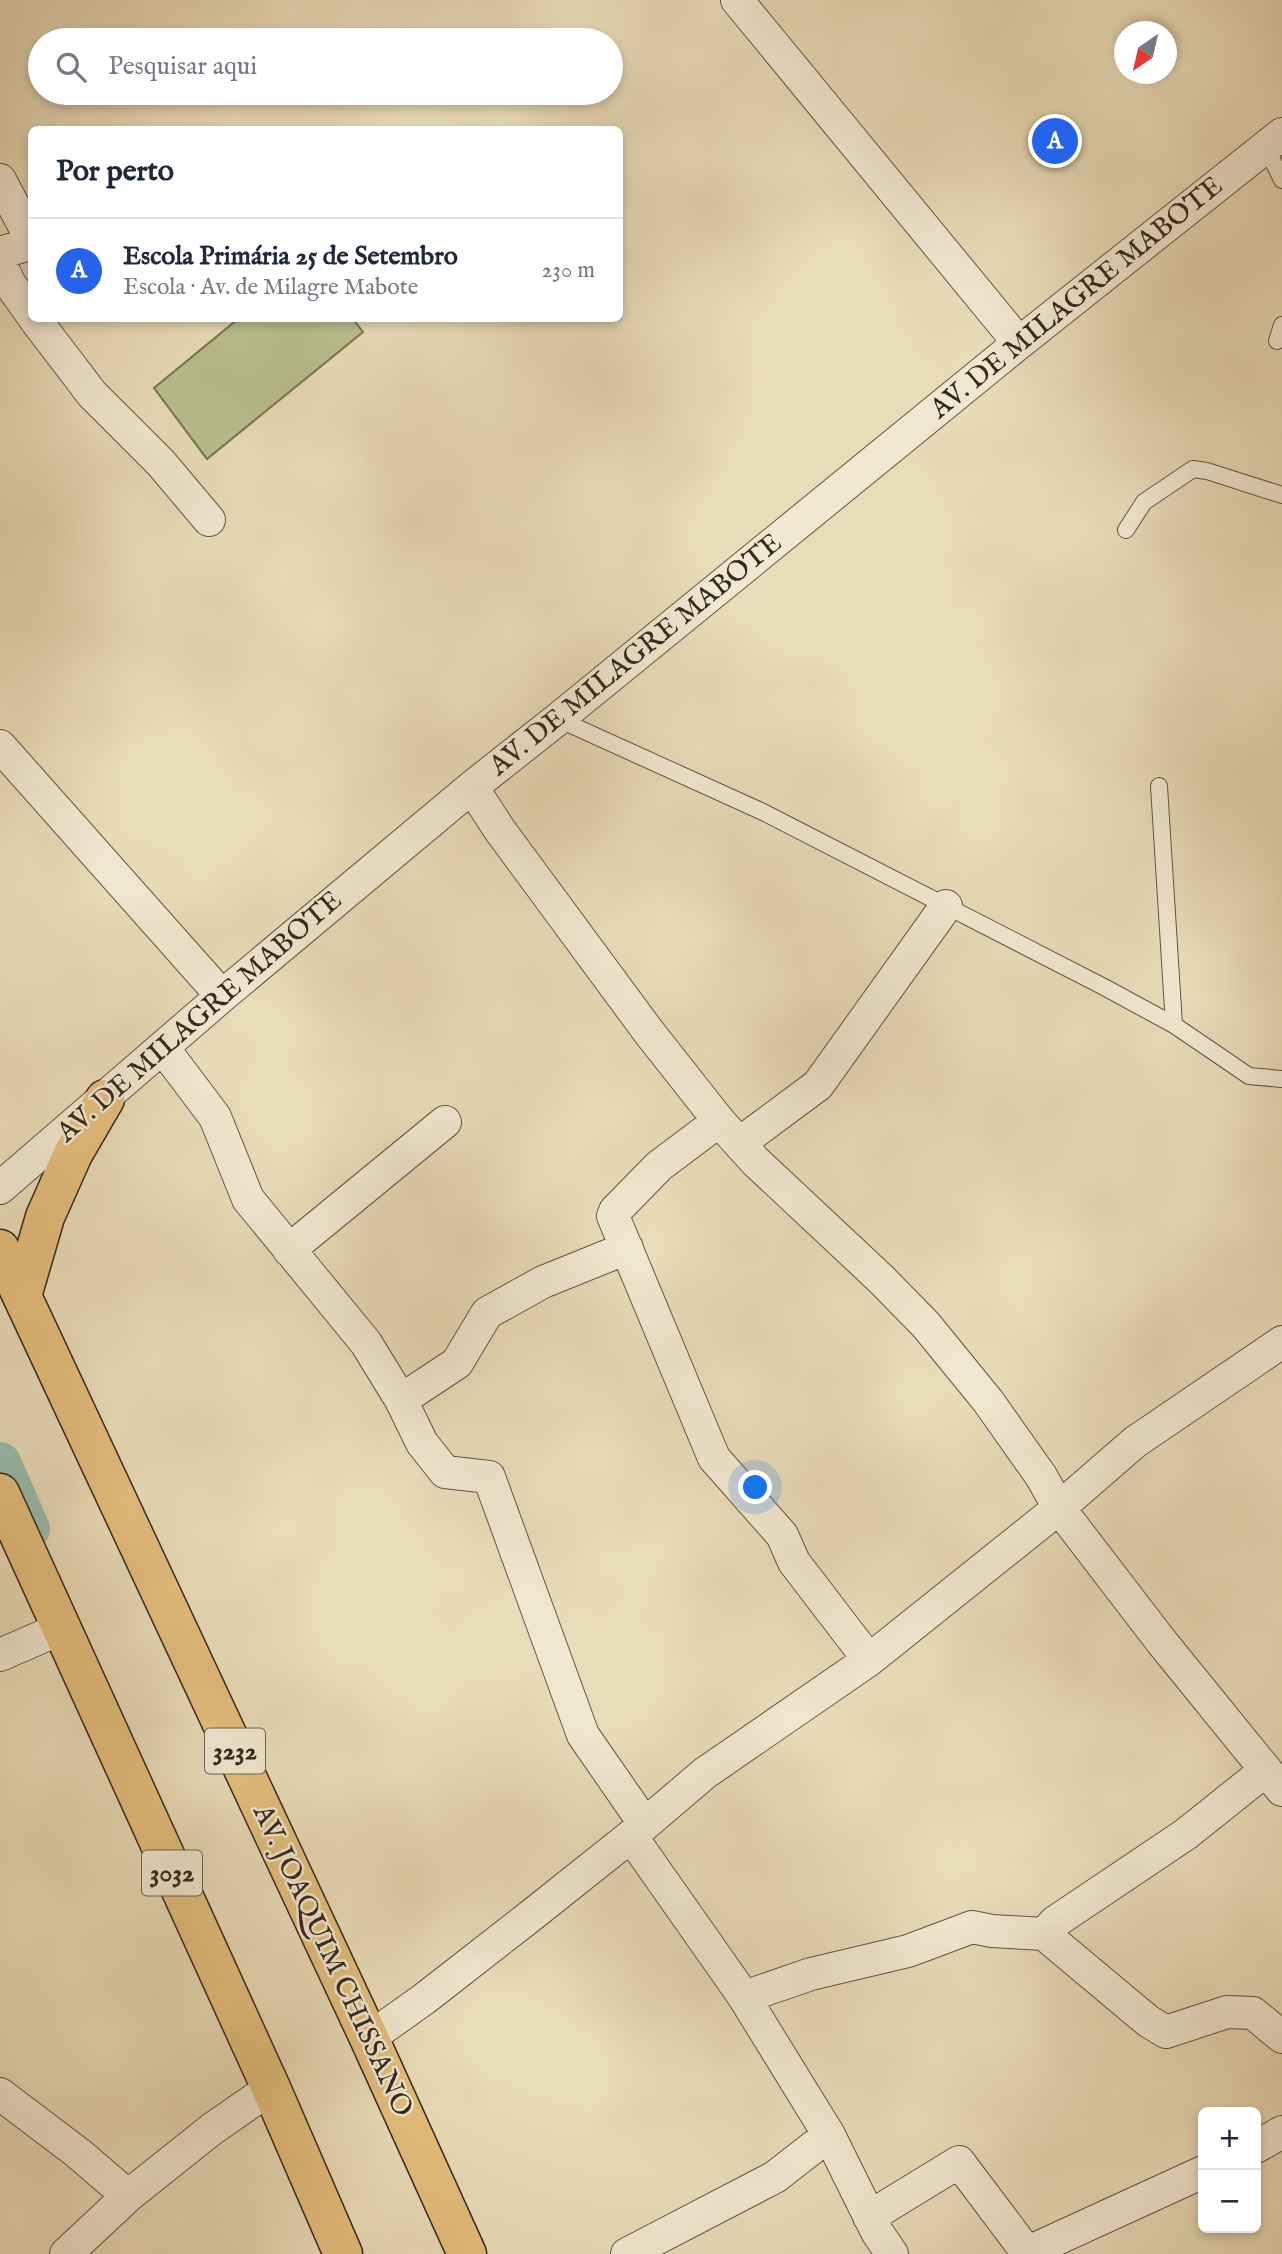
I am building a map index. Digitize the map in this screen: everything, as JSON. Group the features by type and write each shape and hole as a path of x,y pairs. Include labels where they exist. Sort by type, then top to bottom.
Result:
{"main road":[{"path":"22,1296 45,1217 73,1154 105,1099"},
{"name":"AV. JOAQUIM CHISSANO","path":"0,1250 467,2254"},
{"name":"3032","path":"0,1493 271,2088 343,2254"}],"street":[{"path":"737,0 1019,343"},
{"name":"AV. DE MILAGRE MABOTE","path":"0,1188 222,996 472,787 1019,343 1274,140"},
{"path":"0,180 28,233"},
{"path":"0,253 28,243"},
{"path":"0,264 28,310"},
{"path":"37,322 92,394 161,463 209,520"},
{"path":"0,746 222,996"},
{"path":"472,787 499,829 616,987 730,1132 755,1161 926,1325 988,1401 1041,1476 1059,1508 1161,1641 1274,1780 1186,1834 1055,1922 1044,1934"},
{"path":"869,1660 794,1562 782,1535 714,1458 613,1216 659,1166 818,1085 946,906"},
{"path":"163,1048 215,1117 248,1199 366,1343 401,1400 422,1443 445,1472 489,1478 583,1735 638,1830 829,2135 869,2217 892,2254"},
{"path":"289,1250 445,1122"},
{"path":"401,1400 457,1363 487,1313 542,1282 627,1248"},
{"path":"369,2039 424,1999 638,1830 705,1773 869,1660 1059,1508 1135,1442 1282,1342"},
{"path":"0,1655 62,1628"},
{"path":"744,1997 811,1974 908,1951 972,1927 1044,1934 1148,2021 1167,2032 1227,2012 1253,2013 1282,2037"},
{"path":"66,2254 128,2196 212,2129 271,2088"},
{"path":"0,2094 128,2196"},
{"path":"1261,2144 1282,2132"},
{"path":"626,2254 775,2177 829,2135"},
{"path":"869,2217 959,2162 1025,2253 1198,2174"}],"lane":[{"path":"1274,140 1282,180"},
{"path":"1126,530 1144,502 1194,469 1282,495"},
{"path":"558,719 763,812 946,906 1174,1025 1249,1076 1282,1079"},
{"path":"1159,786 1174,1025"}],"green space":[{"path":"234,322 355,322 363,332 207,459 154,388"}],"waterway":[{"path":"0,1463 29,1529"}],"place":[{"name":"Escola Primária 25 de Setembro","path":"1055,141"}]}
